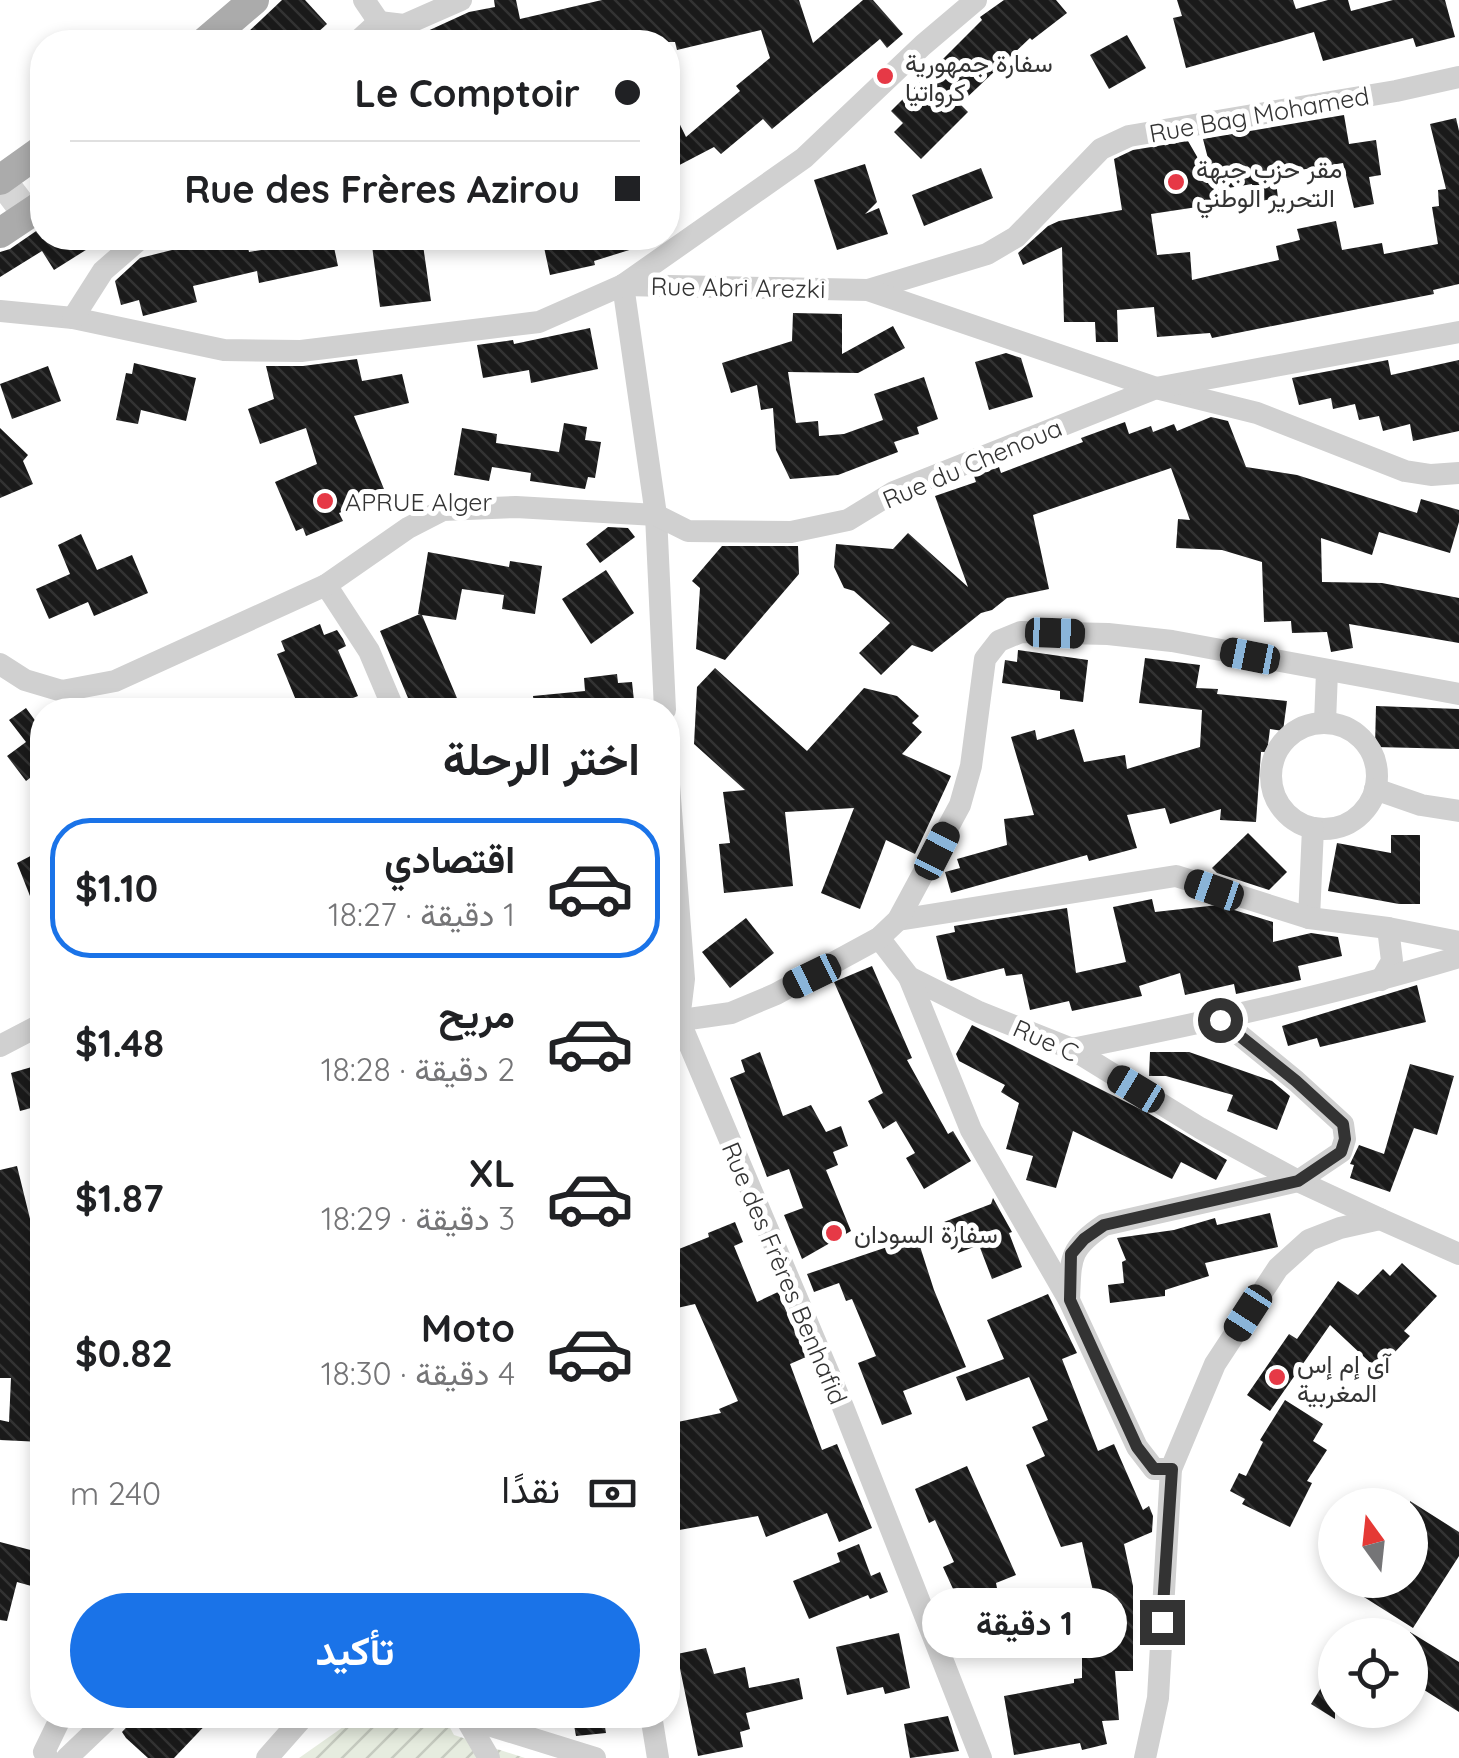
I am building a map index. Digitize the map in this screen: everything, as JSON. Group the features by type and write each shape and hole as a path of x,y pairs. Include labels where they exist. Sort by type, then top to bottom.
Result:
{"main road":[{"path":"218,30 254,0"},
{"path":"0,180 30,159"},
{"path":"0,233 30,213"}],"street":[{"path":"364,0 379,22"},
{"path":"370,30 379,22 404,24 461,0"},
{"path":"680,245 804,158 976,0"},
{"name":"Rue Bag Mohamed","path":"868,290 987,254 1016,237 1101,149 1129,136 1396,91 1459,76"},
{"path":"73,318 103,271 127,250"},
{"path":"664,698 656,515 623,285 673,250"},
{"name":"Rue Abri Arezki","path":"0,311 73,318 224,350 301,351 539,322 623,285 868,290 1156,388 1257,413 1406,472 1431,476 1459,473"},
{"name":"Rue du Chenoua","path":"0,664 25,680 62,691 115,681 326,585 408,528 443,510 516,508 656,515 688,531 791,532 848,520 894,492 1156,388 1459,332"},
{"path":"326,585 368,651 389,698"},
{"path":"680,1020 731,1013 812,976 880,938 898,920 960,805 971,766 979,684 985,659 998,641 1021,632 1108,634 1172,641 1459,694"},
{"path":"1325,722 1327,672"},
{"path":"1325,722 1347,727 1362,738 1372,753 1377,771 1376,790 1369,804 1344,825 1312,828 1296,822 1282,810 1273,794 1272,758 1281,742 1295,730 1325,722"},
{"path":"1376,790 1420,805 1459,811"},
{"path":"1309,918 1312,828"},
{"path":"898,920 1176,876 1309,918 1459,942"},
{"name":"Rue des Frères Benhafid","path":"680,926 684,978 680,994"},
{"path":"1381,980 1392,961 1388,928"},
{"name":"Rue C","path":"880,938 909,976 979,1012 1072,1050 1200,1128 1298,1181 1459,1254"},
{"path":"1072,1050 1220,1020 1459,957"},
{"path":"909,976 971,1130 1070,1300 1137,1447 1154,1469 1172,1469"},
{"path":"1070,1300 1071,1254 1104,1225 1298,1181 1341,1152 1345,1139 1343,1124 1220,1020"},
{"path":"0,1046 30,1030"},
{"name":"Rue des Frères Benhafid","path":"680,1037 835,1390 981,1758"},
{"path":"1145,1758 1158,1698 1172,1469 1215,1364 1278,1268 1309,1240 1380,1218"},
{"path":"47,1756 57,1728"},
{"path":"47,1756 91,1728"},
{"path":"267,1758 294,1728"},
{"path":"473,1728 489,1758"},
{"path":"501,1728 595,1758"},
{"path":"653,1728 658,1758"}],"shaded area":[{"path":"342,1728 450,1728 454,1735 525,1758 299,1758"}],"building":[{"path":"282,0 305,0 327,24 320,30 250,30"},
{"path":"494,0 516,0 520,19 602,0 799,0 813,43 863,0 873,0 903,34 887,48 880,39 772,129 763,119 721,154 714,147 680,165 680,125 686,137 740,91 736,86 770,58 761,30 680,49 680,30 430,30 469,12 495,7"},
{"path":"1004,0 1056,0 1067,13 1030,38 960,104 968,112 921,159 894,132 903,123 891,111 982,20 980,17"},
{"path":"1177,0 1293,0 1296,9 1328,0 1348,0 1351,11 1393,0 1445,0 1455,37 1416,47 1413,38 1323,61 1314,32 1186,68 1173,18 1182,16"},
{"path":"1127,35 1146,68 1109,89 1090,55"},
{"path":"1344,115 1349,144 1376,140 1381,175 1369,177 1374,204 1354,208 1343,163 1275,174 1278,198 1255,202 1252,184 1216,190 1203,139"},
{"path":"1456,118 1459,284 1433,290 1434,294 1212,338 1210,333 1157,337 1154,307 1117,310 1118,342 1096,342 1095,322 1064,322 1062,247 1023,265 1018,253 1059,221 1122,210 1114,159 1133,150 1188,141 1214,186 1217,204 1151,214 1157,255 1190,252 1192,280 1279,260 1276,246 1300,240 1297,229 1336,221 1342,250 1382,243 1384,254 1438,244 1432,207 1439,206 1438,190 1446,189 1430,124"},
{"path":"865,164 877,202 865,214 879,208 888,234 837,250 814,180"},
{"path":"981,168 993,198 924,226 912,195"},
{"path":"30,235 30,250 86,250 54,270 42,251 0,277 0,252"},
{"path":"172,250 335,250 338,266 259,283 257,271 193,286 197,302 143,316 139,300 121,305 115,281 140,258"},
{"path":"373,250 424,250 431,301 380,307"},
{"path":"545,250 629,250 594,261 595,265 550,275"},
{"path":"793,313 842,314 842,354 893,326 905,348 858,373 788,372 796,423 818,421 819,436 844,434 883,420 874,394 924,377 938,419 917,427 919,434 894,442 898,452 838,475 790,479 776,450 773,408 761,410 757,385 731,393 722,363 792,341"},
{"path":"590,328 598,369 531,383 529,370 483,378 477,345 513,340 514,344"},
{"path":"1006,353 1021,358 1033,397 989,410 975,362"},
{"path":"357,359 362,381 402,374 409,403 354,416 386,494 339,513 343,521 306,536 303,528 296,531 275,482 317,464 306,428 260,444 248,409 274,399 266,366"},
{"path":"1388,360 1391,375 1459,360 1459,431 1413,441 1410,424 1383,431 1379,416 1359,420 1355,404 1333,409 1331,398 1299,405 1292,378"},
{"path":"134,363 196,378 186,421 141,410 138,424 116,420 126,373 132,374"},
{"path":"48,366 61,401 12,419 0,384"},
{"path":"1211,417 1228,421 1246,467 1297,475 1417,513 1421,499 1459,510 1450,553 1379,532 1372,555 1321,538 1322,582 1382,583 1459,598 1459,643 1349,624 1353,648 1331,652 1327,632 1292,633 1291,621 1264,622 1262,562 1222,550 1176,548 1178,519 1190,520 1171,468 1033,515 1049,589 1007,598 981,613 932,652 912,645 881,675 859,653 890,623 854,591 844,588 834,567 836,544 893,549 908,533 968,587 935,496 976,482 974,476 999,467 1001,473 1125,422 1129,434 1151,426 1153,432 1174,424 1177,431"},
{"path":"564,423 587,427 585,440 601,442 595,478 588,477 585,489 530,481 531,473 492,467 489,481 454,475 462,428 497,434 496,443 559,452"},
{"path":"0,428 28,455 23,461 33,484 0,498"},
{"path":"608,527 628,528 635,537 600,563 586,544"},
{"path":"81,534 97,570 132,555 148,593 94,616 88,602 49,619 36,589 70,574 58,545"},
{"path":"722,546 798,546 799,574 725,660 696,649 700,588 692,581"},
{"path":"428,552 509,567 510,561 542,566 535,614 502,609 504,595 462,589 456,620 422,615 457,698 408,698 380,631 418,614"},
{"path":"606,570 634,613 591,644 562,599"},
{"path":"320,624 324,635 337,630 346,646 338,650 358,696 295,698 277,654 285,651 281,641"},
{"path":"1018,650 1088,660 1083,702 1060,699 1060,691 1002,683 1005,660 1017,662"},
{"path":"1145,658 1200,665 1196,688 1287,701 1283,731 1270,729 1267,752 1261,752 1256,822 1220,820 1221,809 1170,824 1165,808 1127,815 1137,848 1089,861 1087,855 951,893 945,872 960,868 957,859 1007,845 1004,819 1034,815 1011,737 1035,730 1037,740 1074,729 1084,762 1125,755 1127,769 1200,747 1202,710 1139,703"},
{"path":"715,668 807,751 864,688 897,696 919,716 912,723 922,732 902,754 951,776 915,854 886,840 860,909 821,893 854,808 785,812 793,886 724,893 719,844 730,843 723,792 745,790 694,744 697,687"},
{"path":"617,674 618,683 632,682 634,698 533,698 585,691 584,678"},
{"path":"1376,706 1459,709 1459,749 1375,747"},
{"path":"26,708 30,714 30,778 26,781 7,756 26,742 9,720"},
{"path":"1248,833 1287,872 1269,890 1212,868"},
{"path":"1391,835 1420,835 1420,904 1328,891 1337,843 1391,853"},
{"path":"30,856 30,896 17,863"},
{"path":"1152,899 1155,912 1218,905 1273,922 1273,942 1311,933 1338,937 1342,956 1298,966 1301,980 1236,994 1234,984 1185,995 1180,973 1139,986 1142,996 1072,1011 1069,1001 1030,1010 1022,974 1006,976 1004,968 947,979 936,936 955,932 954,926 1067,908 1076,973 1126,962 1113,907"},
{"path":"746,918 774,953 730,988 702,952"},
{"path":"872,966 912,1058 907,1060 948,1134 953,1131 971,1161 924,1189 906,1158 915,1153 896,1121 883,1129 868,1101 883,1093 834,982"},
{"path":"1417,985 1426,1022 1320,1047 1317,1038 1288,1046 1282,1026"},
{"path":"972,1025 1148,1113 1227,1160 1216,1180 1181,1162 1172,1179 1073,1131 1056,1188 1026,1180 1033,1156 1006,1149 1019,1103 1001,1092 1005,1085 959,1061 956,1054"},
{"path":"760,1052 783,1116 811,1105 826,1132 841,1126 848,1146 833,1152 838,1165 826,1170 851,1231 802,1259 784,1215 803,1208 789,1169 767,1177 730,1078 745,1072 741,1060"},
{"path":"1150,1052 1189,1052 1272,1081 1290,1096 1277,1130 1227,1111 1233,1095 1166,1076 1149,1076"},
{"path":"1410,1064 1454,1076 1437,1135 1414,1128 1390,1192 1350,1178 1354,1165 1350,1164 1359,1145 1384,1154"},
{"path":"30,1067 30,1108 20,1111 11,1073"},
{"path":"17,1166 30,1219 30,1441 0,1440 0,1420 9,1422 11,1378 0,1378 0,1170"},
{"path":"993,1198 1012,1232 1009,1233 1022,1267 992,1279 979,1245 958,1253 944,1222 991,1204"},
{"path":"1270,1213 1278,1247 1205,1263 1209,1276 1165,1290 1165,1296 1110,1303 1108,1285 1124,1283 1122,1262 1126,1260 1117,1238 1174,1230 1215,1218 1217,1225"},
{"path":"735,1222 743,1242 734,1246 757,1302 778,1292 806,1357 790,1364 822,1450 837,1444 872,1528 839,1542 827,1513 766,1537 758,1516 680,1530 680,1422 721,1413 719,1409 738,1401 695,1304 680,1307 680,1249 709,1237 708,1233"},
{"path":"917,1237 966,1367 903,1391 912,1414 882,1425 858,1363 876,1356 852,1299 846,1301 839,1283 814,1292 807,1274"},
{"path":"1402,1263 1437,1296 1404,1331 1410,1336 1378,1370 1330,1325 1270,1411 1247,1395 1289,1334 1297,1339 1338,1281 1358,1295 1383,1269 1390,1276"},
{"path":"1048,1294 1077,1353 1062,1359 1098,1451 1114,1444 1143,1510 1149,1506 1152,1532 1124,1544 1133,1586 1133,1671 1115,1671 1119,1720 1102,1721 1107,1744 1082,1750 1080,1743 1014,1755 1004,1696 1074,1683 1074,1679 1082,1678 1082,1627 1101,1627 1082,1542 1061,1547 1026,1465 1045,1456 1032,1427 1048,1420 1029,1377 966,1401 956,1377 1004,1359 987,1320"},
{"path":"1285,1400 1323,1424 1313,1441 1327,1450 1307,1481 1312,1483 1290,1527 1242,1504 1245,1499 1230,1491 1239,1473 1246,1476 1263,1442 1260,1440"},
{"path":"967,1466 1016,1575 996,1583 1009,1649 981,1654 970,1597 959,1602 943,1567 954,1562 935,1520 929,1523 915,1489"},
{"path":"1428,1512 1459,1532 1459,1556 1419,1618 1397,1618 1366,1598 1428,1598"},
{"path":"0,1542 30,1550 30,1586 17,1582 7,1621 0,1620"},
{"path":"859,1544 871,1576 880,1572 888,1592 870,1599 868,1595 809,1619 793,1581 840,1562 837,1553"},
{"path":"899,1633 910,1688 885,1694 883,1687 847,1695 836,1647"},
{"path":"1428,1643 1459,1662 1459,1712 1428,1692"},
{"path":"706,1648 714,1674 745,1667 749,1688 799,1678 803,1699 746,1713 750,1729 740,1732 743,1747 698,1756 680,1653"},
{"path":"948,1716 959,1751 910,1758 904,1724"},
{"path":"126,1728 203,1728 174,1758 148,1758 122,1732"},
{"path":"574,1728 605,1728 606,1733 576,1736"}],"tunnel":[{"path":"0,203 30,180"}],"place":[{"name":"سفارة جمهورية كرواتيا","path":"885,76"},
{"name":"مقر حزب جبهة التحرير الوطني","path":"1176,182"},
{"name":"APRUE Alger","path":"325,501"},
{"name":"سفارة السودان","path":"834,1233"},
{"name":"آي إم إس المغربية","path":"1277,1377"}],"route":[{"path":"1162,1622 1172,1469 1154,1469 1137,1447 1070,1300 1071,1254 1104,1225 1298,1181 1341,1152 1345,1139 1343,1124 1327,1107 1220,1020"}]}
